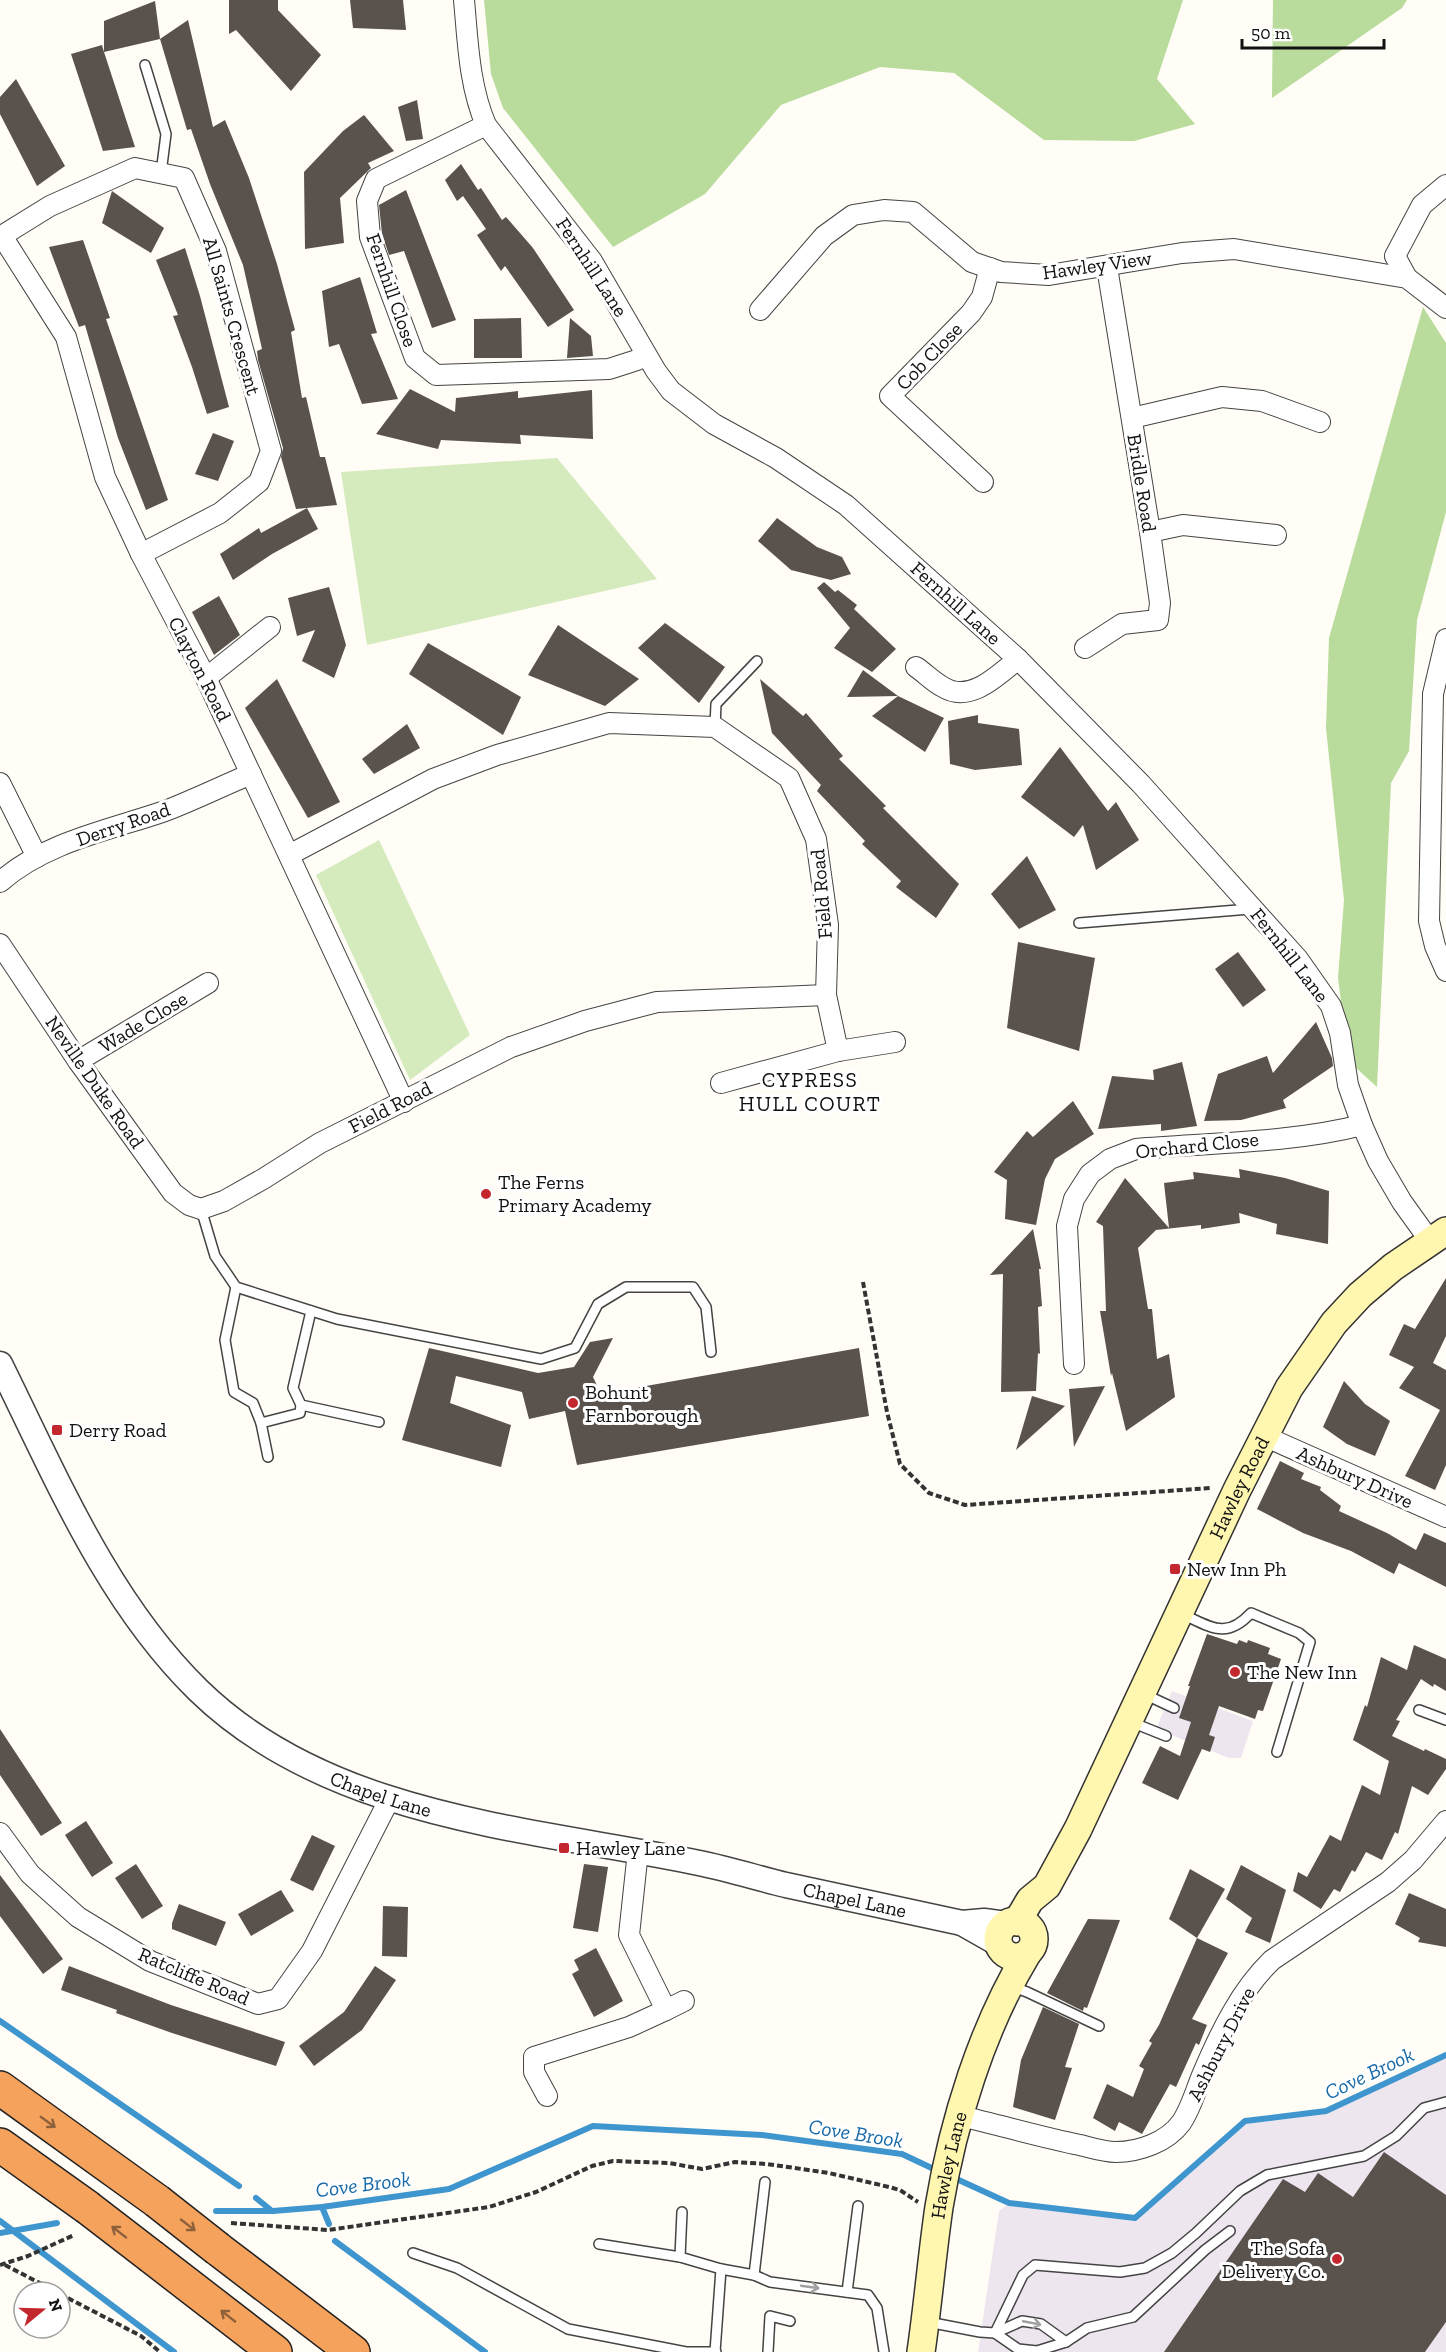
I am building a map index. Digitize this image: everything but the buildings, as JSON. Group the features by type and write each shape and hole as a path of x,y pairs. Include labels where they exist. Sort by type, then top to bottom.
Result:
{"highway":[{"path":"0,2088 157,2201 225,2236 316,2322 353,2352"},
{"path":"0,2145 81,2221 152,2257 274,2352"},
{"path":"316,2322 361,2352"}],"main road":[{"name":"Hawley Road","path":"1047,1886 1078,1829 1264,1436 1289,1388 1334,1323 1368,1288 1393,1267 1438,1236"},
{"name":"Hawley Lane","path":"921,2352 925,2321 930,2205 950,2156 974,2072 1008,1986 1014,1938 1037,1920 1044,1908 1047,1886"}],"street":[{"name":"Fernhill Lane","path":"464,0 471,79 486,125 592,261 646,355 671,391 714,424 776,458 846,505 1018,658 1141,784 1254,908 1298,959 1331,1006 1340,1033 1348,1085 1362,1125 1402,1202 1438,1236"},
{"name":"Fernhill Close","path":"486,125 376,178 367,201 370,237 415,358 436,375 476,375 609,369 646,355"},
{"name":"All Saints Crescent","path":"1,237 50,206 135,168 184,178 216,251 271,451 259,482 220,513 141,554"},
{"path":"1407,278 1395,256 1422,205 1446,185"},
{"name":"Hawley View","path":"760,310 824,236 853,215 884,210 913,212 972,262 1001,272 1049,275 1182,253 1234,249 1407,278 1446,308"},
{"name":"Clayton Road","path":"1,237 66,337 105,477 141,554 206,678 405,1102"},
{"name":"Bridle Road","path":"1086,648 1122,624 1158,620 1160,603 1107,267"},
{"name":"Cob Close","path":"983,482 890,396 971,313 982,297 990,268"},
{"path":"1132,418 1222,397 1262,401 1320,422"},
{"path":"1150,532 1183,525 1276,535"},
{"path":"206,678 270,627"},
{"path":"1446,639 1433,694 1429,921 1435,946 1446,971"},
{"path":"916,667 945,689 966,692 991,682 1018,658"},
{"path":"289,855 433,779 497,755 609,723 715,727"},
{"name":"Field Road","path":"201,1209 224,1201 320,1143 511,1047 585,1021 657,1002 826,995 828,925 816,839 789,778 715,727"},
{"name":"Derry Road","path":"0,882 37,857 62,846 168,810 251,774"},
{"path":"0,783 37,857"},
{"name":"Neville Duke Road","path":"0,944 78,1061 173,1193 189,1205 201,1209"},
{"name":"Wade Close","path":"78,1061 208,983"},
{"path":"826,995 838,1051"},
{"path":"721,1083 838,1051 895,1042"},
{"name":"Orchard Close","path":"1074,1364 1067,1227 1074,1199 1090,1174 1110,1159 1136,1149 1301,1136 1335,1132 1362,1125"},
{"name":"Chapel Lane","path":"0,1364 78,1521 142,1623 170,1660 199,1691 249,1731 287,1755 333,1779 389,1800 445,1815 702,1864 785,1885 962,1923 984,1921 1014,1938"},
{"name":"Ashbury Drive","path":"1264,1436 1446,1517"},
{"name":"Ratcliffe Road","path":"0,1833 30,1874 78,1917 150,1961 258,2004 278,1999 312,1952 389,1800"},
{"name":"Ashbury Drive","path":"960,2116 1114,2152 1133,2151 1155,2144 1181,2123 1210,2056 1244,1992 1258,1974 1280,1955 1388,1882 1413,1860 1446,1821"},
{"path":"638,1851 629,1935 666,2010"},
{"path":"547,2096 534,2072 534,2057 642,2022 684,2001"}],"lane":[{"path":"145,66 166,135 161,173"},
{"path":"715,727 716,704 757,661"},
{"path":"1079,923 1254,908"},
{"path":"201,1209 214,1256 236,1287 337,1319 541,1359 575,1348 598,1304 626,1287 693,1287 706,1307 711,1352"},
{"path":"236,1287 225,1340 234,1392 254,1403 268,1457"},
{"path":"261,1423 300,1413 301,1405 293,1388 311,1311"},
{"path":"301,1405 379,1422"},
{"path":"1180,1613 1220,1630 1240,1626 1251,1613 1299,1633 1310,1642 1277,1752"},
{"path":"1142,1693 1174,1708"},
{"path":"1419,1710 1446,1720"},
{"path":"1129,1721 1166,1736"},
{"path":"1008,1986 1028,1992 1099,2026"},
{"path":"995,2333 1023,2275 1035,2265 1120,2272 1145,2268 1172,2253 1240,2190 1267,2175 1364,2156 1396,2136 1424,2108 1446,2102"},
{"path":"754,2275 765,2182"},
{"path":"847,2292 858,2206"},
{"path":"680,2257 682,2212"},
{"path":"995,2333 1018,2349 1037,2351 1066,2342 1087,2328 1133,2317 1205,2250 1230,2231"},
{"path":"599,2244 680,2257 721,2269 754,2275 770,2282 868,2295 877,2308 884,2352"},
{"path":"413,2253 457,2268 568,2329 686,2352 715,2352 721,2269"},
{"path":"768,2352 770,2316 790,2321"},
{"path":"925,2321 995,2333 1022,2321 1041,2324 1066,2342"},
{"path":"1062,2352 1066,2342"}],"path":[{"path":"863,1282 887,1412 900,1464 929,1493 965,1505 1210,1488"},
{"path":"225,2236 328,2230 489,2207 517,2199 575,2172 613,2161 669,2163 702,2169 735,2162 767,2164 829,2173 900,2190 930,2205"},
{"path":"2,2265 81,2221"},
{"path":"2,2265 32,2280"},
{"path":"72,2300 141,2336 160,2352"}],"shaded area":[{"path":"1172,1691 1253,1721 1241,1758 1229,1758 1156,1729"},
{"path":"1446,2055 1446,2352 978,2352 999,2211 1009,2203 1135,2218 1245,2121 1326,2111"}],"green space":[{"path":"484,0 1183,0 1157,79 1195,124 1134,141 1044,140 954,73 880,67 781,105 705,194 613,247 503,108 491,74"},
{"path":"1273,0 1407,0 1402,8 1272,98"},
{"path":"1423,307 1446,343 1446,512 1417,620 1409,751 1391,783 1377,1087 1355,1067 1344,1024 1338,978 1344,900 1326,728 1329,638"},
{"path":"557,458 657,579 367,645 341,472"},
{"path":"379,840 470,1035 410,1080 316,875"}],"waterway":[{"path":"0,2021 239,2186"},
{"name":"Cove Brook","path":"950,2176 1009,2203 1135,2218 1245,2121 1326,2111 1446,2055"},
{"name":"Cove Brook","path":"216,2211 273,2211 322,2207 449,2189 593,2126 762,2135 902,2154 938,2171"},
{"path":"256,2198 272,2211"},
{"path":"322,2207 329,2224"},
{"path":"0,2221 174,2352"},
{"name":"Cove Brook","path":"0,2233 57,2223"},
{"path":"335,2241 485,2352"}],"place":[{"name":"The Ferns Primary Academy","path":"486,1194"},
{"name":"Bohunt Farnborough","path":"573,1403"},
{"name":"Derry Road","path":"57,1430"},
{"name":"New Inn Ph","path":"1175,1569"},
{"name":"The New Inn","path":"1235,1672"},
{"name":"Hawley Lane","path":"564,1848"},
{"name":"The Sofa Delivery Co.","path":"1337,2259"}],"district":[{"name":"CYPRESS HULL COURT","path":"810,1091"}]}
